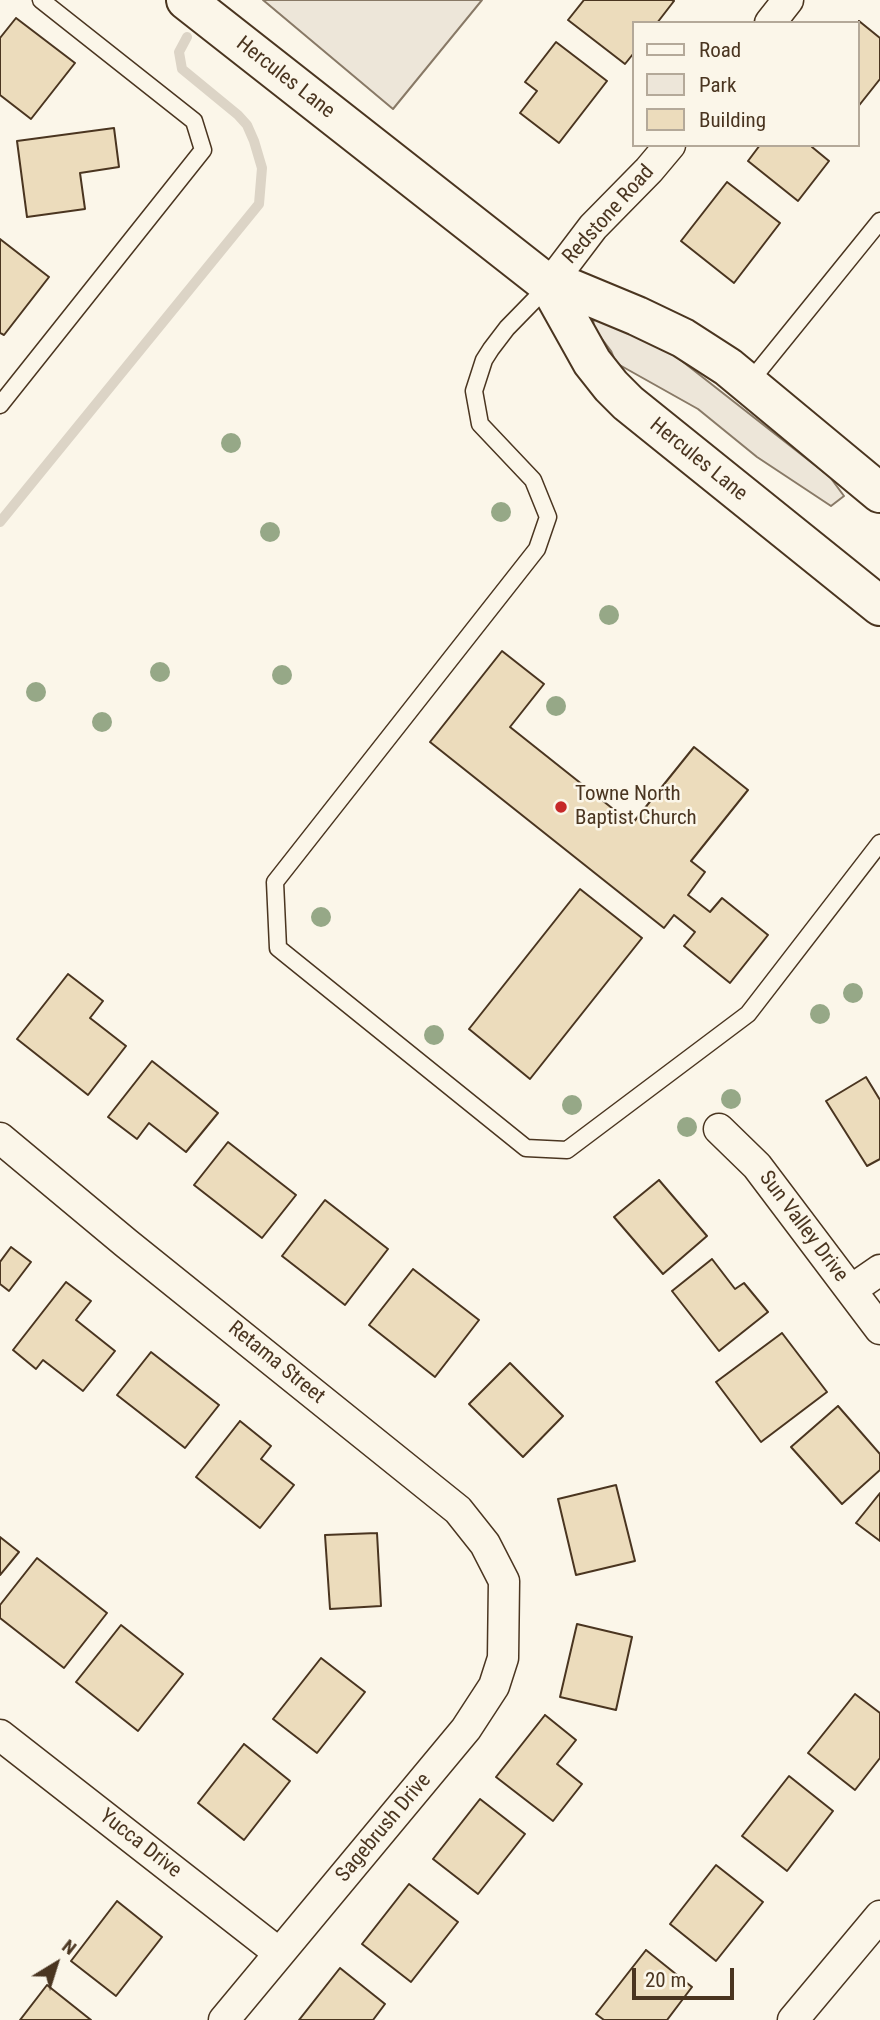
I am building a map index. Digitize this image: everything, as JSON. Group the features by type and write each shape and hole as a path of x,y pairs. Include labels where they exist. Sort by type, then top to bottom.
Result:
{"street":[{"name":"Hercules Lane","path":"186,0 549,285 592,362 628,403 875,592"},
{"path":"772,21 788,0"},
{"name":"Redstone Road","path":"549,285 593,227 668,147"},
{"name":"Hercules Lane","path":"549,285 572,289 637,316 694,345 728,367 880,493"},
{"name":"Sun Valley Drive","path":"719,1129 757,1166 880,1329"},
{"name":"Retama Street","path":"0,1138 458,1510 485,1544 504,1581 506,1617"},
{"path":"851,1290 880,1270"},
{"name":"Sagebrush Drive","path":"224,2020 466,1729 494,1686 503,1658 506,1617"},
{"name":"Yucca Drive","path":"0,1735 279,1953"},
{"path":"793,2020 880,1916"}],"lane":[{"path":"0,405 203,150 194,121 41,0"},
{"path":"748,384 880,221"},
{"path":"549,285 507,328 491,349 484,360 474,391 480,424 533,480 548,517 537,549 275,882 278,948 526,1148 567,1150 748,1014 880,843"}],"green space":[{"path":"263,0 482,0 393,109"},
{"path":"594,317 650,336 830,477 844,496 831,506 757,457 698,409 616,363 611,351 593,327"}],"building":[{"path":"584,0 674,1 659,21 632,21 632,55 625,64 568,20"},
{"path":"16,18 75,63 31,119 0,95 0,38"},
{"path":"859,21 880,38 880,79 859,105"},
{"path":"556,42 607,81 559,143 520,113 537,91 525,82"},
{"path":"114,128 119,167 80,173 85,209 27,217 17,141"},
{"path":"758,147 812,147 829,161 798,201 748,161"},
{"path":"727,182 780,223 734,283 681,241"},
{"path":"0,239 49,277 4,335 0,333"},
{"name":"Towne North Baptist Church","path":"502,651 544,684 510,727 632,824 694,747 748,790 691,861 705,872 688,895 710,912 722,898 768,935 730,983 684,946 695,932 674,915 664,928 430,742"},
{"path":"580,889 642,938 530,1079 469,1029"},
{"path":"68,974 103,1001 90,1018 126,1046 88,1095 17,1039"},
{"path":"152,1061 218,1113 186,1152 149,1123 137,1139 108,1117"},
{"path":"866,1077 880,1100 880,1159 867,1166 826,1101"},
{"path":"228,1142 296,1195 262,1238 194,1185"},
{"path":"659,1180 707,1236 663,1274 614,1217"},
{"path":"325,1200 388,1249 345,1305 282,1256"},
{"path":"11,1247 31,1262 9,1291 0,1284 0,1262"},
{"path":"712,1259 735,1289 744,1283 768,1312 719,1351 672,1291"},
{"path":"413,1269 479,1320 435,1377 369,1325"},
{"path":"66,1282 91,1301 76,1320 115,1351 83,1391 43,1360 36,1369 13,1350"},
{"path":"782,1333 827,1392 761,1442 716,1382"},
{"path":"151,1352 219,1405 185,1448 117,1395"},
{"path":"510,1363 563,1416 523,1457 469,1404"},
{"path":"838,1406 880,1454 880,1470 842,1504 791,1447"},
{"path":"240,1421 271,1446 261,1459 294,1485 260,1528 196,1477"},
{"path":"616,1485 635,1561 576,1575 558,1499"},
{"path":"880,1493 880,1541 856,1523"},
{"path":"377,1533 381,1606 330,1609 325,1535"},
{"path":"0,1537 19,1552 0,1575"},
{"path":"37,1558 107,1613 64,1668 0,1618 0,1605"},
{"path":"577,1624 632,1637 616,1710 560,1697"},
{"path":"121,1625 183,1674 138,1731 76,1682"},
{"path":"321,1658 365,1692 317,1753 273,1719"},
{"path":"855,1694 880,1713 880,1758 855,1790 808,1753"},
{"path":"545,1715 576,1740 557,1764 582,1784 553,1821 496,1777"},
{"path":"244,1744 290,1781 244,1840 198,1803"},
{"path":"789,1776 833,1811 787,1871 742,1836"},
{"path":"480,1799 525,1834 478,1894 433,1859"},
{"path":"716,1865 763,1902 716,1961 670,1924"},
{"path":"409,1884 458,1922 411,1982 362,1944"},
{"path":"117,1901 162,1937 116,1996 71,1961"},
{"path":"646,1950 692,1987 667,2020 604,2020 596,2014"},
{"path":"340,1968 385,2004 373,2020 299,2020"},
{"path":"47,1985 91,2020 20,2020"}],"waterway":[{"path":"0,522 259,204 262,168 254,141 247,125 238,115 182,69 179,52 187,37"}],"place":[{"name":"Towne North Baptist Church","path":"561,807"}]}
